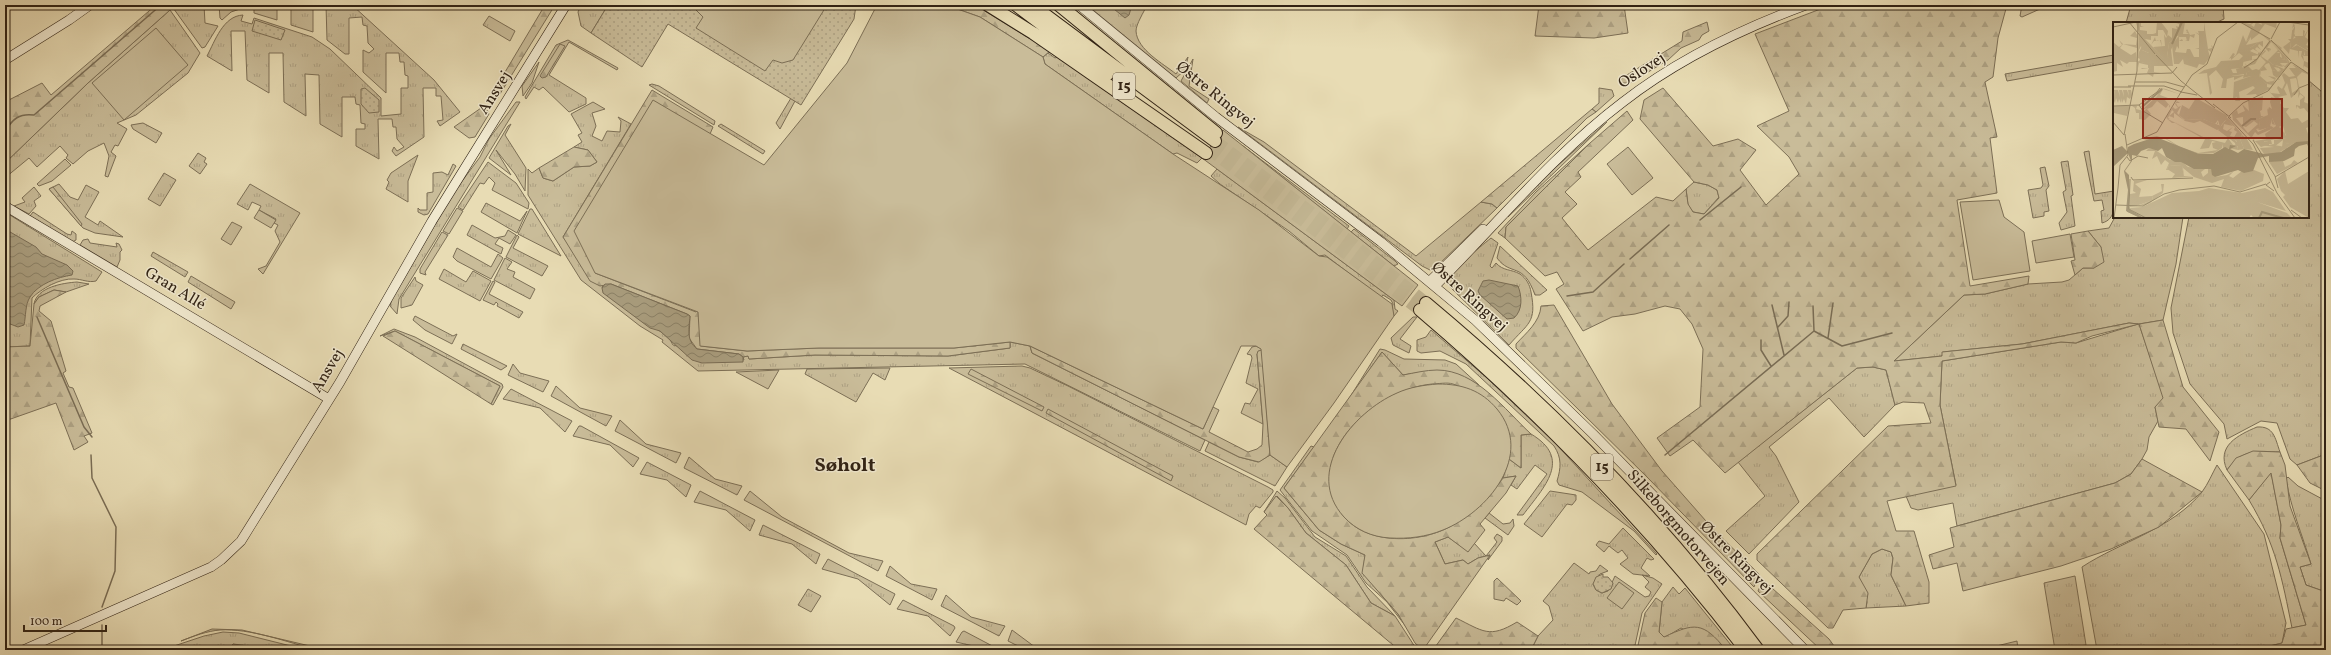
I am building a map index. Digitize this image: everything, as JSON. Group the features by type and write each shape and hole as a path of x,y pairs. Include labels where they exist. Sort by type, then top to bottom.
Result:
{"highway":[{"path":"988,5 1212,145"},
{"name":"15","path":"1016,5 1212,145"},
{"name":"15","path":"1032,5 1212,145"},
{"path":"1059,5 1212,145"},
{"name":"Silkeborgmotorvejen","path":"1746,650 1674,562 1595,474 1423,306 1515,381 1608,472 1700,576 1758,650"}],"street":[{"path":"5,60 90,5"},
{"name":"Ansvej","path":"23,650 211,567 221,560 241,541 329,399 432,221 566,5"},
{"name":"Østre Ringvej","path":"1079,5 1216,117 1432,284 1475,320 1592,434 1805,650"},
{"name":"Oslovej","path":"1432,284 1582,136 1628,97 1717,43 1769,19 1806,5"},
{"name":"Gran Allé","path":"5,206 329,399"}],"green space":[{"path":"156,5 166,5 170,10 88,83 5,163 5,102 42,83 51,95"},
{"path":"171,5 204,5 205,23 218,26 205,47 202,48"},
{"path":"219,5 240,5 240,9 231,12 222,20 220,18"},
{"path":"254,5 277,5 277,20 254,13"},
{"path":"291,5 313,5 313,32 291,25"},
{"path":"326,5 352,5 434,80 460,112 440,126 437,121 443,120 441,96 436,96 436,88 423,88 424,137 396,156 392,151 394,147 397,151 404,147 397,139 396,127 393,127 392,119 378,119 379,159 356,146 356,129 365,129 365,124 361,123 360,105 356,104 355,97 342,97 342,137 320,124 319,75 305,74 306,116 284,102 283,53 269,53 269,93 247,80 245,31 231,31 232,71 207,56 220,30 225,24 236,16 243,15 241,21 252,24 254,18 312,37 330,49 381,98 381,116 401,114 401,88 408,88 408,76 405,75 404,62 400,62 399,53 386,53 386,93 363,72 363,50 369,53 374,49 368,43 367,26 363,25 362,17 349,18 349,54 345,54 327,40"},
{"path":"545,5 555,5 495,102 489,99"},
{"path":"581,5 608,5 591,33 581,26 578,12"},
{"path":"608,5 856,5 854,19 801,105 668,24 642,67 591,33"},
{"path":"694,5 827,5 793,60 782,63 773,60 765,71 696,28 703,17 696,10"},
{"path":"877,5 946,5 980,17 1043,57 1045,64 1173,154 1259,210 1319,256 1327,257 1392,304 1394,316 1334,403 1287,467 1270,455 1261,349 1256,346 1241,346 1203,429 1030,346 1010,342 954,348 819,348 747,351 700,346 698,312 595,273 574,231 653,100 764,165 847,63"},
{"path":"946,5 975,5 1050,51 1043,57 980,17"},
{"path":"1087,5 1147,5 1136,28 1141,44 1152,56 1176,74 1188,57 1185,70 1176,78"},
{"path":"1539,5 1624,5 1628,33 1594,38 1535,36"},
{"path":"1831,5 2007,5 1998,38 1993,77 1985,82 1997,137 1990,138 1997,193 1957,200 1970,286 2029,276 2028,284 1985,294 1964,295 1894,361 1942,356 1942,352 2022,344 2129,323 2139,324 2092,336 2076,343 2061,342 1942,361 1940,405 1956,486 1887,501 1896,531 1914,531 1929,582 1929,603 1906,606 1891,575 1893,558 1891,552 1882,549 1872,554 1859,577 1868,593 1866,608 1843,610 1833,628 1828,628 1757,560 1757,554 1888,426 1931,423 1924,403 1903,402 1895,405 1886,370 1873,367 1857,368 1725,473 1693,440 1670,456 1657,438 1700,407 1703,349 1692,324 1680,309 1665,306 1635,314 1612,317 1583,331 1556,289 1564,284 1557,272 1545,276 1505,238 1506,227 1590,143 1627,111 1633,120 1578,172 1581,177 1565,192 1577,204 1562,218 1588,250 1656,197 1673,201 1686,189 1688,204 1693,212 1704,214 1719,198 1717,190 1708,185 1694,182 1640,119 1644,100 1663,88 1713,146 1738,139 1756,150 1740,170 1766,205 1799,174 1789,157 1757,126 1789,111 1755,34"},
{"path":"2022,5 2049,5 2022,17 2020,16"},
{"path":"2131,5 2223,5 2224,19 2217,22 2126,22"},
{"path":"170,10 200,53 188,73 136,115 117,123 127,129 118,146 115,145 111,152 116,156 108,177 105,176 109,156 104,143 88,151 73,164 66,158 68,155 60,146 37,167 29,158 6,177 5,163 88,83"},
{"path":"489,16 515,31 510,41 483,25"},
{"path":"255,20 285,30 281,40 252,31"},
{"path":"1707,22 1709,31 1702,35 1699,40 1681,48 1668,60 1630,83 1619,83 1622,78 1682,41 1683,32"},
{"path":"156,28 188,65 124,120 92,83"},
{"path":"568,40 618,68 617,70 569,42 549,75 586,98 586,104 569,112 543,87 539,90 534,87 526,99 525,97 556,45"},
{"path":"560,44 565,46 546,77 542,78 540,76"},
{"path":"1048,53 1055,58 1057,57 1202,158 1197,163 1177,153 1173,154 1045,64 1043,57"},
{"path":"2113,55 2113,62 2007,81 2005,74"},
{"path":"1193,59 1189,86 1209,99 1207,103 1181,81"},
{"path":"539,62 532,83 523,96 522,86"},
{"path":"2309,81 2321,91 2326,101 2326,454 2297,465 2290,459 2277,423 2261,421 2227,439 2224,424 2190,384 2173,333 2171,308 2189,218 2309,218"},
{"path":"652,84 659,86 715,121 714,125 649,85"},
{"path":"365,88 379,100 379,112 369,113 361,104 361,89"},
{"path":"1599,88 1612,90 1614,96 1596,112 1592,109 1599,103"},
{"path":"652,90 713,127 710,134 595,273 696,312 701,250 701,346 747,351 818,348 954,348 1010,342 1010,348 948,356 815,355 749,359 748,356 743,357 739,354 697,349 689,338 690,316 687,314 611,284 600,286 590,281 563,237"},
{"path":"791,98 795,101 780,129 776,123"},
{"path":"516,102 520,102 399,299 397,314 390,306 392,299 454,192 480,157 489,139"},
{"path":"593,102 605,109 592,113 596,126 592,136 602,141 607,131 620,132 621,121 618,117 631,124 563,237 600,285 603,285 602,288 669,338 673,345 744,360 743,357 748,356 749,359 815,355 948,356 1010,348 1010,342 1030,346 1032,353 1205,440 1200,451 1025,364 698,371 662,342 663,340 640,326 581,280 528,195 528,169 532,173 539,168 543,178 553,181 574,167 590,166 597,162 588,150 574,147 582,142 578,135 582,133 571,114"},
{"path":"481,108 487,110 489,114 475,137 469,138 454,127"},
{"path":"1592,109 1596,112 1587,118 1497,208 1492,204 1481,202"},
{"path":"1607,122 1508,217 1507,215 1548,174"},
{"path":"143,123 162,133 156,143 133,129 131,125"},
{"path":"511,124 505,135 526,168 525,191 515,174 496,150 511,175 489,158 508,126"},
{"path":"721,124 765,151 763,154 718,126"},
{"path":"1238,127 1264,142 1416,256 1481,202 1492,204 1497,208 1436,267 1430,270 1422,266"},
{"path":"1223,130 1418,285 1402,306 1202,158"},
{"path":"1590,143 1506,227 1505,238 1498,233 1536,192"},
{"path":"1243,146 1349,226 1347,229"},
{"path":"574,147 588,150 597,162 590,166 574,167 553,181 543,178 539,168"},
{"path":"1628,147 1653,178 1632,195 1607,164"},
{"path":"2089,151 2095,194 2113,191 2113,212 2107,221 2102,223 2101,211 2104,210 2102,200 2094,201 2084,152"},
{"path":"198,153 206,158 204,162 207,164 200,174 189,166"},
{"path":"418,155 408,181 408,202 386,189 389,182 387,180 391,173"},
{"path":"65,159 71,165 52,181 39,186 37,184"},
{"path":"2068,161 2073,195 2071,196 2075,226 2061,230 2059,223 2067,212 2063,192 2066,190 2061,162"},
{"path":"488,162 516,183 529,203 528,209 492,190 495,183 489,177 484,184 480,183 463,210 458,207"},
{"path":"453,164 456,166 428,214 424,215 418,212 418,208 420,210 427,210 427,193 433,192 433,173 442,172 448,175"},
{"path":"2045,167 2049,186 2046,190 2049,211 2044,212 2044,216 2033,218 2028,190 2041,188 2043,185 2040,168"},
{"path":"1217,169 1394,300 1395,309 1398,311 1394,316 1391,312 1393,304 1391,300 1383,295 1322,373 1379,296 1325,255 1319,256 1289,231 1220,184 1211,176"},
{"path":"164,173 176,180 160,206 148,199"},
{"path":"1694,182 1708,185 1717,190 1719,197 1704,214 1693,212 1688,205 1686,189"},
{"path":"59,184 70,197 78,200 86,185 99,192 85,217 98,225 100,221 123,237 95,233 83,228 49,189"},
{"path":"250,184 300,213 263,274 258,269 266,266 280,242 275,231 278,225 274,223 276,219 259,210 261,206 252,202 248,210 237,204"},
{"path":"34,187 41,196 34,201 36,206 29,214 14,206 25,202 22,198"},
{"path":"53,187 82,224 81,226 49,189"},
{"path":"1999,200 2004,217 2024,232 2030,271 1973,280 1960,202"},
{"path":"486,203 520,221 527,211 517,233 481,212"},
{"path":"457,208 463,211 449,234 443,231"},
{"path":"530,209 532,209 561,256 518,234"},
{"path":"259,210 276,220 271,228 254,218"},
{"path":"5,212 102,272 96,281 90,282 74,279 63,280 40,291 32,298 30,346 5,347"},
{"path":"33,212 67,234 71,235 72,231 76,234 76,240 72,242 30,216"},
{"path":"2114,218 2183,218 2176,264 2163,320 2139,324 2164,398 2155,407 2158,421 2149,437 2147,450 2142,459 2131,474 2115,483 1957,526 1953,503 1918,510 1911,508 1906,496 1956,485 1940,405 1942,361 2061,342 2076,343 2138,324 2129,323 2022,344 1943,352 1942,356 1894,361 1964,295 1985,294 2028,284 2062,282 2069,280 2083,268 2094,268 2101,247 2088,231 2109,228"},
{"path":"232,222 242,227 231,245 221,239"},
{"path":"472,225 495,238 505,236 508,230 516,235 510,244 499,238 495,244 503,248 501,254 467,235"},
{"path":"1354,229 1398,264 1394,266 1351,232"},
{"path":"2088,231 2101,247 2104,262 2094,268 2083,268 2075,275 2071,261 2075,260 2071,234"},
{"path":"442,232 448,235 425,272 426,275 420,273 420,269"},
{"path":"2070,234 2074,257 2036,263 2032,241"},
{"path":"517,235 519,237 513,248 548,266 542,276 506,257"},
{"path":"1491,238 1498,243 1490,266 1492,268 1496,263 1504,269 1520,274 1530,287 1533,302 1532,317 1526,327 1509,345 1447,284 1453,272"},
{"path":"88,239 90,243 117,247 116,243 119,244 122,250 120,252 120,260 117,267 80,245 83,240"},
{"path":"1500,246 1547,290 1540,295 1535,295 1530,284 1521,273 1502,264 1497,258"},
{"path":"457,248 491,267 498,254 503,258 491,279 457,261 453,257"},
{"path":"153,252 188,272 185,277 151,256"},
{"path":"505,258 512,262 507,269 515,272 513,277 535,289 530,299 494,280"},
{"path":"444,269 466,282 473,271 491,281 480,301 439,279"},
{"path":"191,276 235,302 231,309 188,282"},
{"path":"415,277 416,281 423,285 412,305 401,308 401,298"},
{"path":"493,281 495,282 489,294 523,312 519,318 497,306 498,304 496,302 494,305 483,300"},
{"path":"77,282 89,284 66,292 54,290 39,297 34,304 36,298 45,290 65,283"},
{"path":"54,290 66,292 40,306 39,311 51,321 66,371 63,373 69,387 73,388 92,433 84,436 88,442 74,450 56,403 5,421 5,347 30,346 34,304 39,297"},
{"path":"1554,305 1612,404 1662,471 1713,529 1759,574 1754,587 1648,478 1516,348 1516,344 1538,317 1541,306"},
{"path":"415,316 453,336 457,334 452,344 425,330 413,320"},
{"path":"1413,317 1417,317 1400,339 1411,346 1409,353 1393,345 1391,338"},
{"path":"2163,320 2183,387 2219,432 2210,461 2186,429 2159,427 2155,407 2163,398 2139,324"},
{"path":"394,329 415,337 502,384 503,387 493,405 491,404 500,386 395,331 380,336"},
{"path":"1431,330 1487,378 1556,444 1657,554 1656,555 1634,531 1582,492 1559,485 1557,481 1560,459 1554,446 1466,364 1440,351 1421,353 1417,351 1417,340 1426,337"},
{"path":"395,331 500,386 491,404 383,336"},
{"path":"463,344 507,366 501,370 461,349"},
{"path":"1030,346 1203,429 1213,407 1219,410 1209,432 1248,452 1257,449 1262,445 1263,424 1257,354 1258,351 1262,350 1270,455 1259,462 1239,457 1032,353"},
{"path":"1256,346 1264,350 1257,354 1263,424 1241,413 1245,403 1250,404 1258,389 1246,383 1252,358 1251,355 1247,354 1252,347"},
{"path":"1380,349 1404,359 1445,360 1456,364 1479,385 1451,373 1424,372 1403,375 1382,352 1345,405"},
{"path":"1382,352 1403,375 1437,370 1451,372 1477,384 1500,403 1531,434 1521,435 1521,468 1509,459 1508,433 1503,422 1461,388 1453,384 1442,383 1411,388 1390,397 1370,410 1352,426 1339,445 1331,465 1330,486 1338,508 1348,520 1360,530 1391,538 1424,536 1439,532 1459,522 1465,517 1494,490 1503,478 1516,476 1506,493 1480,524 1485,530 1468,552 1448,537 1435,542 1445,564 1463,560 1468,564 1478,558 1490,555 1423,650 1415,643 1398,614 1362,573 1365,555 1341,544 1319,530 1284,488"},
{"path":"513,364 520,373 549,381 543,392 508,375"},
{"path":"1022,366 1030,368 1068,386 1268,487 1273,490 1273,492 1260,508 1256,506 1249,514 1246,525 949,368"},
{"path":"1873,367 1886,370 1895,405 1864,437 1829,398 1769,447 1776,456 1799,502 1749,554 1726,531 1765,496 1738,462 1857,368"},
{"path":"890,368 885,380 873,373 856,402 805,374 807,369"},
{"path":"971,369 1044,407 1042,411 968,374"},
{"path":"779,370 768,389 736,372"},
{"path":"1438,384 1455,385 1470,389 1491,402 1497,409 1507,427 1511,445 1508,463 1501,480 1490,496 1476,510 1460,522 1443,530 1417,537 1390,538 1377,536 1359,529 1344,517 1333,500 1329,481 1331,463 1339,445 1350,429 1364,414 1380,402 1407,389"},
{"path":"556,386 580,408 612,416 606,426 551,396"},
{"path":"511,389 572,421 565,432 540,408 503,399"},
{"path":"1048,409 1173,476 1171,481 1046,413"},
{"path":"620,420 646,444 681,453 676,463 615,431"},
{"path":"579,426 639,458 633,467 610,445 573,436"},
{"path":"2257,427 2263,427 2273,434 2280,452 2263,451 2244,455 2233,463 2227,470 2224,462 2224,454 2231,442"},
{"path":"1531,434 1544,444 1550,453 1552,463 1551,473 1546,484 1523,515 1517,515 1547,474 1535,465 1517,489 1511,485 1516,476 1503,478 1509,459 1521,468 1521,435"},
{"path":"1209,442 1239,457 1258,462 1270,455 1287,467 1275,486 1205,451"},
{"path":"1311,446 1314,447 1284,488 1319,530 1341,544 1365,555 1363,573 1398,614 1407,628 1387,602 1366,583 1347,555 1312,531 1280,490"},
{"path":"2253,451 2280,452 2285,465 2290,506 2311,564 2300,567 2306,585 2326,592 2326,650 2254,650 2282,643 2286,629 2306,625 2280,538 2281,525 2271,473 2249,500 2227,470 2236,458"},
{"path":"2326,454 2326,491 2310,483 2297,465"},
{"path":"689,457 715,479 742,486 737,495 684,468"},
{"path":"2142,459 2202,492 2159,527 2111,549 2061,566 1963,591 1957,563 1933,569 1929,555 1954,547 1950,528 2115,483 2131,474"},
{"path":"647,462 691,485 686,497 667,480 640,474"},
{"path":"2217,465 2264,534 2286,623 2282,643 2254,650 2097,650 2082,567 2176,516 2190,505 2202,492"},
{"path":"2271,472 2281,525 2280,538 2306,625 2292,628 2285,593 2272,547 2266,532 2249,500"},
{"path":"2288,477 2298,486 2326,501 2326,592 2306,585 2300,567 2311,564 2291,501 2286,479"},
{"path":"700,491 755,520 750,531 726,510 694,502"},
{"path":"750,491 782,517 849,553 883,561 878,571 744,500"},
{"path":"1277,491 1285,498 1315,537 1346,556 1367,587 1395,616 1371,603 1346,565 1306,533 1288,508 1277,496 1264,512"},
{"path":"1550,491 1576,495 1576,500 1572,505 1567,504 1542,537 1524,524"},
{"path":"1276,496 1288,508 1306,533 1346,565 1371,603 1395,616 1417,650 1399,650 1254,529 1267,515 1264,512"},
{"path":"1489,513 1503,524 1510,523 1513,519 1514,526 1508,535 1485,518"},
{"path":"763,525 820,554 816,564 792,544 759,535"},
{"path":"1623,528 1654,559 1651,560 1647,558 1641,568 1650,576 1633,574 1620,564 1628,558 1622,550 1618,553 1609,546 1604,552 1596,545 1599,541 1609,544"},
{"path":"1497,534 1502,537 1502,541 1488,560 1490,555 1486,556 1497,542 1494,538"},
{"path":"1448,537 1468,551 1474,543 1486,556 1478,558 1468,564 1463,560 1445,564 1435,542"},
{"path":"1882,549 1891,552 1893,558 1891,575 1906,606 1866,608 1867,602 1859,577 1872,554"},
{"path":"828,559 895,594 890,605 858,579 822,569"},
{"path":"1574,563 1589,574 1590,572 1596,571 1600,565 1608,571 1600,574 1593,584 1596,590 1602,593 1608,591 1615,576 1645,597 1649,596 1651,592 1645,587 1649,582 1642,575 1653,578 1662,584 1642,613 1634,650 1531,650 1538,636 1553,620 1549,606 1543,601"},
{"path":"890,566 911,584 937,589 932,600 886,576"},
{"path":"1603,574 1603,577 1608,577 1613,583 1611,589 1602,593 1596,590 1593,584 1596,577"},
{"path":"2075,576 2086,645 2055,650 2044,583"},
{"path":"1497,578 1521,601 1517,605 1506,598 1504,601 1494,599 1494,581"},
{"path":"1763,580 1829,639 1837,650 1821,650 1758,591"},
{"path":"1619,582 1634,593 1622,609 1607,598"},
{"path":"1673,587 1679,594 1685,588 1735,650 1726,650 1681,628 1664,638 1659,632 1662,602"},
{"path":"808,589 821,596 811,612 798,605"},
{"path":"946,595 971,617 1005,626 999,636 941,606"},
{"path":"1656,598 1662,602 1659,632 1664,637 1683,629 1698,627 1711,634 1726,650 1637,650 1645,613"},
{"path":"903,600 954,626 955,628 950,636 928,616 897,609"},
{"path":"1456,618 1480,629 1493,632 1517,622 1538,636 1531,650 1433,650"},
{"path":"212,629 242,630 252,632 231,630 210,631 181,641"},
{"path":"1012,630 1039,650 1026,650 1008,641"},
{"path":"964,631 1000,650 991,650 956,642"},
{"path":"223,632 239,633 307,650 256,650 233,644 229,648 211,646 200,650 162,650 204,636"},
{"path":"270,637 327,650 316,650"},
{"path":"2017,641 2018,650 1980,650"}],"water":[{"path":"1109,5 1132,5 1129,15 1125,18"},
{"path":"5,229 36,247 42,254 67,265 73,271 72,275 61,277 49,282 34,292 27,303 24,325 18,327 5,322 5,296 8,292 5,283"},
{"path":"1489,280 1518,286 1521,303 1519,311 1514,318 1507,319 1480,295 1478,291 1483,281"},
{"path":"605,284 611,284 687,314 690,316 689,330 691,342 697,349 739,354 743,357 743,362 702,363 692,360 660,331 650,328 603,293 602,288"},
{"path":"233,644 250,646 256,650 200,650 211,646 229,648"}],"waterway":[{"path":"5,131 11,123 20,116 34,115 161,5"},
{"path":"1700,220 1741,187"},
{"path":"1630,259 1669,225"},
{"path":"1567,296 1593,292 1624,264"},
{"path":"1778,327 1788,316 1789,302"},
{"path":"1828,338 1833,303"},
{"path":"1772,305 1784,355"},
{"path":"1813,306 1814,331"},
{"path":"37,317 84,427 92,437"},
{"path":"1665,455 1814,331 1842,346 1892,333"},
{"path":"1761,340 1761,350 1771,366"},
{"path":"91,455 92,478 116,527 115,571 102,607"},
{"path":"102,625 102,648"}],"tunnel":[{"path":"1215,141 1347,239 1426,303"},
{"path":"1209,149 1420,310"}],"district":[{"name":"Søholt","path":"845,466"}]}
